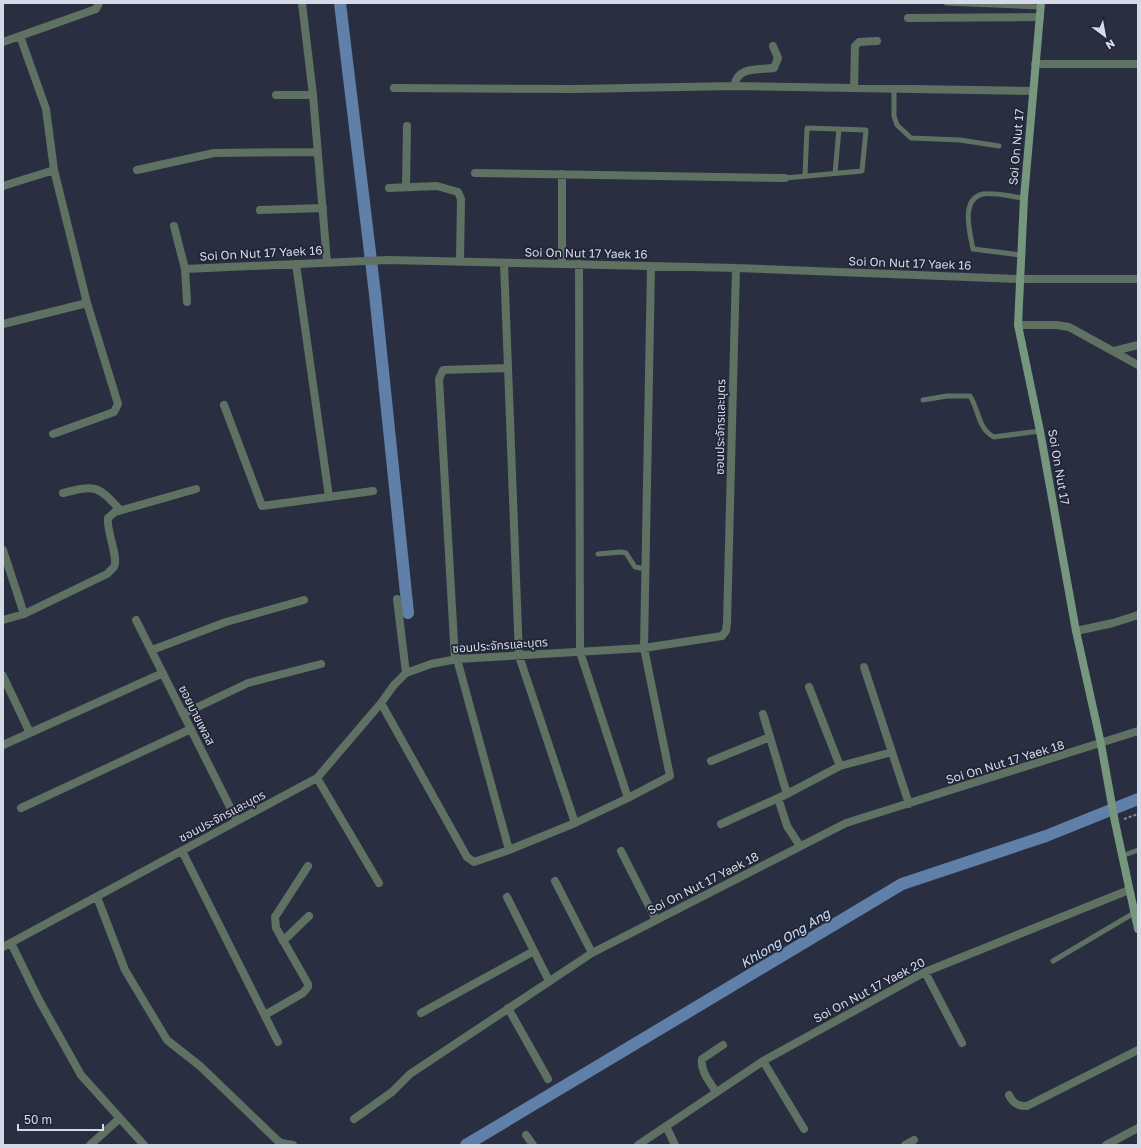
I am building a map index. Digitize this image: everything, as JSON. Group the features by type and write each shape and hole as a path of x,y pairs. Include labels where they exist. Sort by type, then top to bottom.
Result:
{"street":[{"path":"3,42 96,9 99,3"},
{"path":"302,3 313,95 327,262"},
{"name":"Soi On Nut 17","path":"1041,5 1032,91 1024,198 1018,325 1040,431 1076,631 1101,744 1115,822 1138,929"},
{"path":"908,18 1040,17"},
{"path":"20,36 46,109 54,170 87,303 118,404 117,409 114,412 54,434"},
{"path":"854,88 854,46 859,42 877,41"},
{"path":"734,86 735,77 740,73 774,68 778,58 773,46"},
{"path":"1035,64 1138,64"},
{"path":"394,88 575,89 734,86 1032,91"},
{"path":"276,95 313,95"},
{"path":"406,187 407,126"},
{"path":"137,170 214,153 318,152"},
{"path":"3,186 54,170"},
{"path":"475,173 785,178"},
{"path":"562,174 562,264"},
{"path":"389,188 437,186 458,192 461,199 460,262"},
{"path":"260,210 322,208"},
{"path":"174,226 185,269"},
{"name":"Soi On Nut 17 Yaek 16","path":"187,302 185,269 361,260 736,268 1020,279 1138,279"},
{"path":"504,263 519,656 575,823"},
{"path":"296,264 329,497"},
{"path":"579,264 580,652 628,798"},
{"path":"381,703 467,857 474,862 509,850 575,823 667,779 670,772 644,648 651,266"},
{"name":"ซอนประจักรและบุตร","path":"3,947 317,778 381,703 394,685 406,673 431,664 456,659 644,648 722,636 727,628 736,268"},
{"path":"3,324 87,303"},
{"path":"1018,325 1056,324 1069,327 1138,365"},
{"path":"1114,351 1138,344"},
{"path":"508,368 443,370 439,379 456,659 509,850"},
{"path":"224,405 262,506 373,491"},
{"path":"62,493 89,486 109,497 120,510"},
{"path":"3,620 24,614 107,574 114,566 115,559 107,524 108,518 115,512 196,488"},
{"path":"3,550 24,614"},
{"path":"397,599 406,673"},
{"path":"152,650 226,622 304,600"},
{"path":"1076,631 1112,623 1138,615"},
{"name":"ซอยมายเพลส","path":"136,620 237,821"},
{"path":"183,714 248,684 321,664"},
{"path":"864,667 909,804"},
{"path":"3,745 163,673"},
{"path":"3,676 30,733"},
{"path":"810,688 840,766"},
{"path":"763,714 787,794"},
{"path":"21,808 191,729"},
{"name":"Soi On Nut 17 Yaek 18","path":"354,1119 392,1092 410,1074 592,953 846,822 909,804 1138,731"},
{"path":"712,761 770,737"},
{"path":"721,824 787,794 840,766 892,752"},
{"path":"317,778 379,884"},
{"path":"778,798 787,826 800,846"},
{"path":"621,850 656,920"},
{"path":"182,851 278,1042"},
{"path":"265,1015 303,993 308,987 308,984 276,928 275,917 308,866"},
{"path":"555,881 592,953"},
{"name":"Soi On Nut 17 Yaek 20","path":"638,1145 763,1061 925,972 1129,890"},
{"path":"97,897 125,970 167,1040 200,1066 277,1140 293,1145"},
{"path":"507,897 549,981"},
{"path":"283,941 309,916"},
{"path":"11,943 39,1000 81,1075 144,1145"},
{"path":"420,1013 534,951"},
{"path":"925,972 962,1043"},
{"path":"508,1008 548,1079"},
{"path":"716,1092 703,1071 702,1059 723,1045"},
{"path":"1009,1095 1013,1102 1021,1106 1027,1106 1138,1050"},
{"path":"763,1061 804,1129"},
{"path":"90,1145 119,1119"},
{"path":"666,1126 675,1145"},
{"path":"1106,1145 1138,1128"},
{"path":"526,1135 533,1145"},
{"path":"905,1145 914,1140"}],"lane":[{"path":"946,3 1041,5"},
{"path":"894,89 894,116 897,125 911,138 960,140 998,146"},
{"path":"785,178 862,171 866,130 807,128 805,176"},
{"path":"834,173 839,129"},
{"path":"1021,255 973,249 969,225 970,203 975,197 984,194 1024,198"},
{"path":"923,400 947,396 970,396 982,425 988,434 994,437 1040,431"},
{"path":"598,554 626,553 635,567 646,569"},
{"path":"1122,856 1138,850"},
{"path":"1053,961 1134,913"}],"path":[{"path":"1115,822 1138,814"}],"waterway":[{"path":"340,3 375,294 408,613"},
{"name":"Khlong Ong Ang","path":"466,1145 902,884 1046,836 1138,799"}]}
